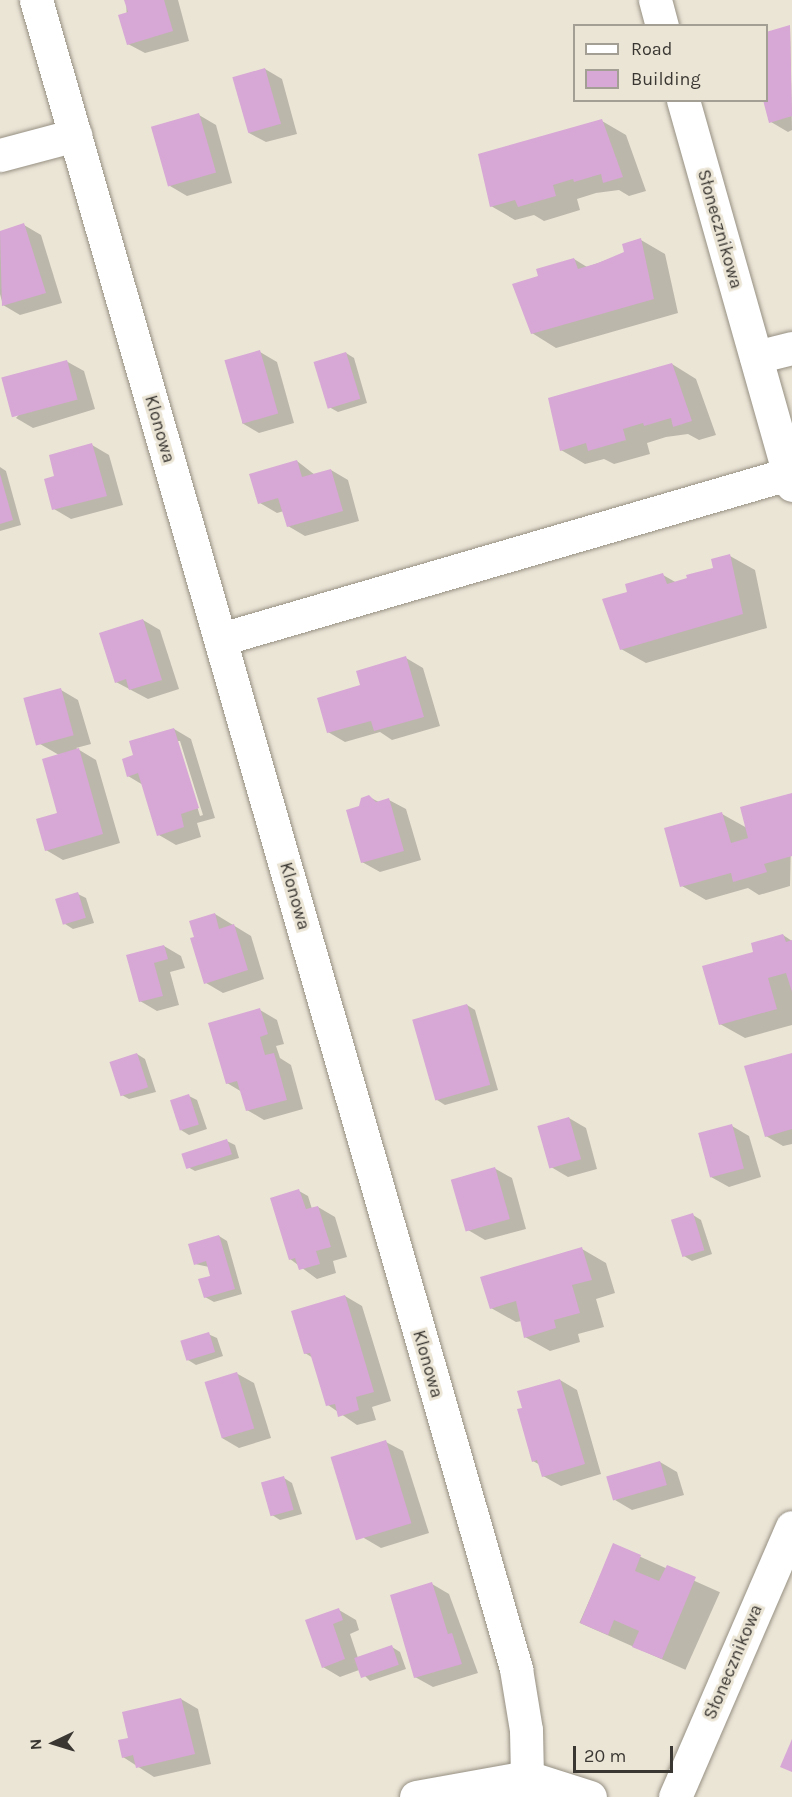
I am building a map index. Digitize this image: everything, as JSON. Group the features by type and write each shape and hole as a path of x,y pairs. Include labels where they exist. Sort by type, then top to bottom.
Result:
{"street":[{"name":"Klonowa","path":"36,0 516,1669 526,1730 525,1787"},
{"path":"655,0 661,24"},
{"name":"Słonecznikowa","path":"684,102 790,480"},
{"path":"0,155 75,135"},
{"path":"756,357 792,348"},
{"path":"221,639 790,480"},
{"name":"Słonecznikowa","path":"675,1797 792,1527"},
{"path":"416,1797 525,1787 590,1797"}],"building":[{"path":"124,0 164,0 173,31 127,45 118,15 128,12"},
{"path":"790,25 792,116 769,123 764,102 768,102 768,31"},
{"path":"265,68 281,124 248,133 232,77"},
{"path":"199,113 216,173 168,186 151,127"},
{"path":"602,119 623,177 603,183 601,174 574,182 573,179 553,185 556,196 518,207 515,200 490,207 478,154"},
{"path":"24,223 46,293 2,306 0,231"},
{"path":"641,238 654,299 531,334 512,284 538,276 536,269 574,258 578,269 598,263 624,252 622,244"},
{"path":"260,350 278,413 243,424 224,360"},
{"path":"346,352 360,399 328,409 313,362"},
{"path":"67,360 78,400 12,417 1,378"},
{"path":"672,363 692,421 673,427 671,418 644,426 643,423 623,429 626,440 588,451 586,443 560,451 548,398"},
{"path":"92,443 107,496 52,510 44,479 54,476 49,455"},
{"path":"297,460 302,477 331,469 343,511 287,527 278,498 258,504 249,474"},
{"path":"0,474 13,520 0,524"},
{"path":"730,554 743,614 620,650 602,599 627,592 625,584 663,573 667,584 687,578 686,575 713,568 711,559"},
{"path":"143,619 162,680 129,690 126,679 115,683 99,633"},
{"path":"406,656 424,717 374,731 371,721 327,733 317,698 360,685 356,671"},
{"path":"61,688 74,735 36,745 23,698"},
{"path":"174,728 199,808 181,814 184,827 157,836 138,773 127,777 122,759 133,755 129,741"},
{"path":"79,748 103,834 45,851 36,819 57,813 42,759"},
{"path":"792,793 792,856 764,864 767,872 733,882 731,873 680,887 664,828 722,812 731,843 748,838 740,807"},
{"path":"369,795 376,802 389,798 404,851 361,863 346,810 359,806 361,798"},
{"path":"78,892 86,918 63,925 55,899"},
{"path":"215,913 219,929 234,924 248,970 204,984 190,938 194,937 189,921"},
{"path":"783,934 786,942 792,940 792,992 786,973 768,978 777,1009 719,1025 702,966 753,952 751,943"},
{"path":"164,945 168,959 154,963 163,996 139,1002 126,955"},
{"path":"467,1004 490,1085 435,1100 412,1020"},
{"path":"260,1008 268,1034 260,1037 265,1055 274,1053 287,1100 246,1111 237,1081 226,1084 208,1023"},
{"path":"137,1053 148,1087 121,1096 109,1062"},
{"path":"792,1053 792,1129 765,1137 744,1066"},
{"path":"189,1094 199,1124 180,1131 170,1100"},
{"path":"569,1117 581,1159 549,1168 537,1126"},
{"path":"732,1124 744,1168 710,1177 698,1133"},
{"path":"227,1139 232,1154 186,1169 181,1154"},
{"path":"495,1167 510,1219 466,1232 451,1180"},
{"path":"299,1189 306,1209 318,1206 331,1247 316,1251 320,1264 299,1270 295,1258 289,1260 270,1198"},
{"path":"693,1213 704,1250 682,1257 671,1220"},
{"path":"219,1235 235,1289 204,1298 198,1279 210,1276 206,1261 194,1265 188,1244"},
{"path":"582,1247 592,1280 572,1285 580,1313 554,1320 556,1328 524,1338 516,1301 490,1309 480,1277"},
{"path":"345,1295 374,1392 356,1397 359,1410 338,1417 335,1404 326,1406 310,1353 304,1354 291,1311"},
{"path":"209,1332 215,1352 186,1361 180,1341"},
{"path":"237,1372 254,1428 222,1438 204,1382"},
{"path":"560,1379 585,1464 542,1477 537,1460 532,1462 517,1409 522,1408 517,1391"},
{"path":"386,1440 411,1523 356,1540 331,1457"},
{"path":"660,1461 667,1485 613,1500 606,1476"},
{"path":"284,1476 294,1510 271,1516 261,1483"},
{"path":"613,1543 641,1555 635,1571 659,1581 667,1565 696,1577 662,1659 632,1647 639,1631 614,1620 608,1635 580,1623"},
{"path":"432,1582 448,1634 452,1633 462,1664 414,1678 390,1595"},
{"path":"339,1608 343,1620 333,1624 345,1659 322,1668 305,1620"},
{"path":"392,1645 399,1665 361,1678 354,1658"},
{"path":"181,1698 195,1754 136,1768 133,1755 122,1758 118,1740 128,1738 122,1712"},
{"path":"792,1739 792,1772 780,1767"}]}
